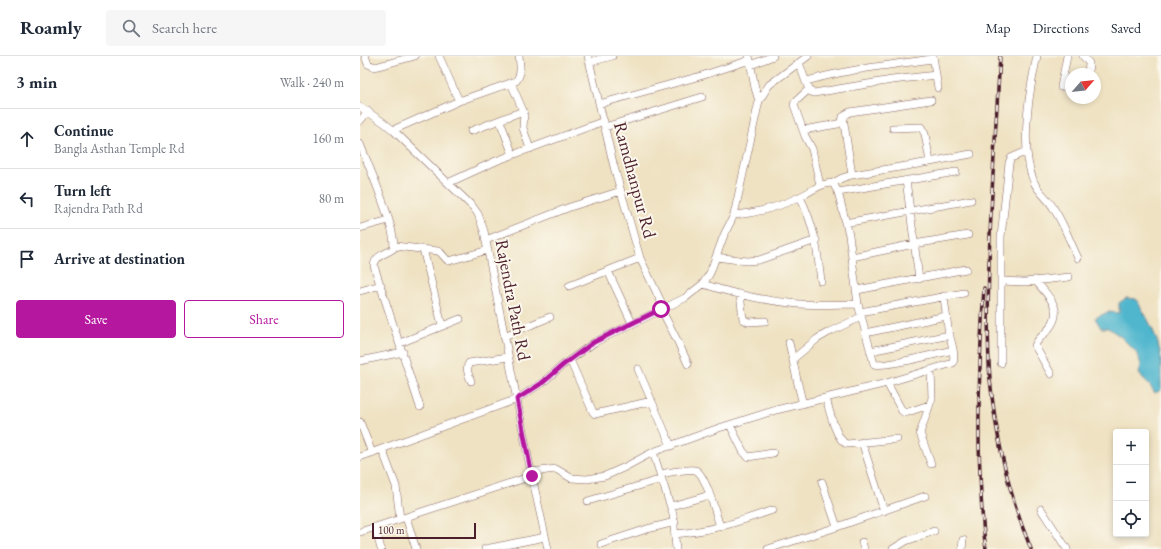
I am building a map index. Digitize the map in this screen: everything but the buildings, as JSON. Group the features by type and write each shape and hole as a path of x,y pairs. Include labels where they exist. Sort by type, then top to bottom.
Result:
{"street":[{"path":"365,56 368,64 375,67 415,56"},
{"path":"439,56 459,101"},
{"path":"393,130 459,101 511,83 518,78 520,72 519,56"},
{"path":"589,59 612,56"},
{"path":"600,104 704,75 750,60 773,56"},
{"path":"360,457 517,399 542,383 594,342 662,309 690,294 703,284 710,273 734,215 759,101 769,85 808,56"},
{"path":"1036,56 1029,91 1027,111 1028,162 1035,184 1054,208 1078,258"},
{"path":"1061,88 1067,56"},
{"path":"1083,56 1089,63 1089,68"},
{"path":"807,81 861,68 933,58 938,88"},
{"name":"Ramdhanpur Rd","path":"589,59 621,191 640,258 688,364"},
{"path":"750,60 759,101"},
{"path":"798,63 807,81 809,90 814,93 936,74"},
{"path":"511,83 523,111 524,128 530,149"},
{"path":"809,90 795,102 794,105 812,149 820,185"},
{"path":"448,183 530,149 604,124 702,97"},
{"path":"803,130 841,123 843,116 850,112 930,100"},
{"name":"Rajendra Path Rd","path":"360,107 368,111 393,130 473,207 478,214 486,240 508,357 548,549"},
{"path":"360,121 368,111"},
{"path":"471,131 523,111"},
{"path":"843,116 852,175"},
{"path":"500,121 513,155"},
{"path":"893,128 921,127 930,162"},
{"path":"360,144 389,220 395,246"},
{"path":"1001,363 1002,237 1009,163 1011,158 1027,151"},
{"path":"734,215 753,214 766,211 800,197 820,185 833,183 852,175 971,154"},
{"path":"838,192 956,172"},
{"path":"906,180 919,279"},
{"path":"833,183 838,192 852,257 858,304 874,364 877,365 953,350"},
{"path":"486,240 570,207 621,191"},
{"path":"800,197 808,213 816,240 821,281"},
{"path":"845,223 909,210 971,200"},
{"path":"360,228 389,220"},
{"path":"852,257 914,244 968,235"},
{"path":"716,257 747,261 759,260 816,240"},
{"path":"395,246 438,251 441,252 446,260 449,261 488,250"},
{"path":"395,246 390,251 377,258 374,261 374,266 420,407"},
{"path":"423,249 442,325"},
{"path":"569,286 640,258"},
{"path":"856,290 966,269"},
{"path":"608,271 632,323"},
{"path":"1001,281 1025,282 1069,277"},
{"path":"1035,280 1053,303 1057,312 1053,323 1038,340 1036,346 1051,374"},
{"path":"360,291 381,284"},
{"path":"703,284 740,294 790,304 858,304"},
{"path":"793,359 817,339 861,315 944,296 964,293"},
{"path":"740,294 742,319 748,322 765,321"},
{"path":"360,532 532,474 556,469 571,478 587,479 612,474 653,452 776,410 886,383 953,363 953,350 946,316 944,296"},
{"path":"865,333 946,316"},
{"path":"504,336 550,317"},
{"path":"400,343 460,319"},
{"path":"870,351 950,336"},
{"path":"789,343 803,404"},
{"path":"360,361 403,352"},
{"path":"471,381 467,369 467,365 469,363 508,357"},
{"path":"570,360 595,414 652,401"},
{"path":"638,369 671,446"},
{"path":"930,464 920,433 929,405 932,389 931,370"},
{"path":"886,383 902,411 905,413 908,414 929,405"},
{"path":"826,398 841,440 847,444 897,439"},
{"path":"360,422 372,453"},
{"path":"730,425 742,451 748,457 773,453"},
{"path":"862,442 884,511"},
{"path":"382,449 394,480 403,518 416,549"},
{"path":"653,452 675,522 676,549"},
{"path":"588,501 661,476 696,470 701,475 710,495 720,527"},
{"path":"822,482 837,527"},
{"path":"671,506 710,495"},
{"path":"768,549 837,527 925,496"},
{"path":"1041,509 1067,549"},
{"path":"676,534 700,532 732,524 773,510"},
{"path":"601,544 647,529 675,522"},
{"path":"375,527 381,549"},
{"path":"893,549 906,541 934,531"},
{"path":"485,549 545,537"},
{"path":"962,549 963,540"}],"water":[{"path":"1126,298 1136,299 1148,320 1158,344 1161,359 1161,390 1155,393 1139,374 1141,364 1136,352 1120,336 1108,328 1101,328 1095,318 1108,312 1119,313 1119,303"}],"railway":[{"path":"1000,56 990,238 988,307 989,365 996,423 1004,466 1016,508 1031,549"},
{"path":"984,288 980,357 979,450 981,502 986,549"}],"route":[{"path":"532,476 517,399 542,383 594,342 661,309"}]}
